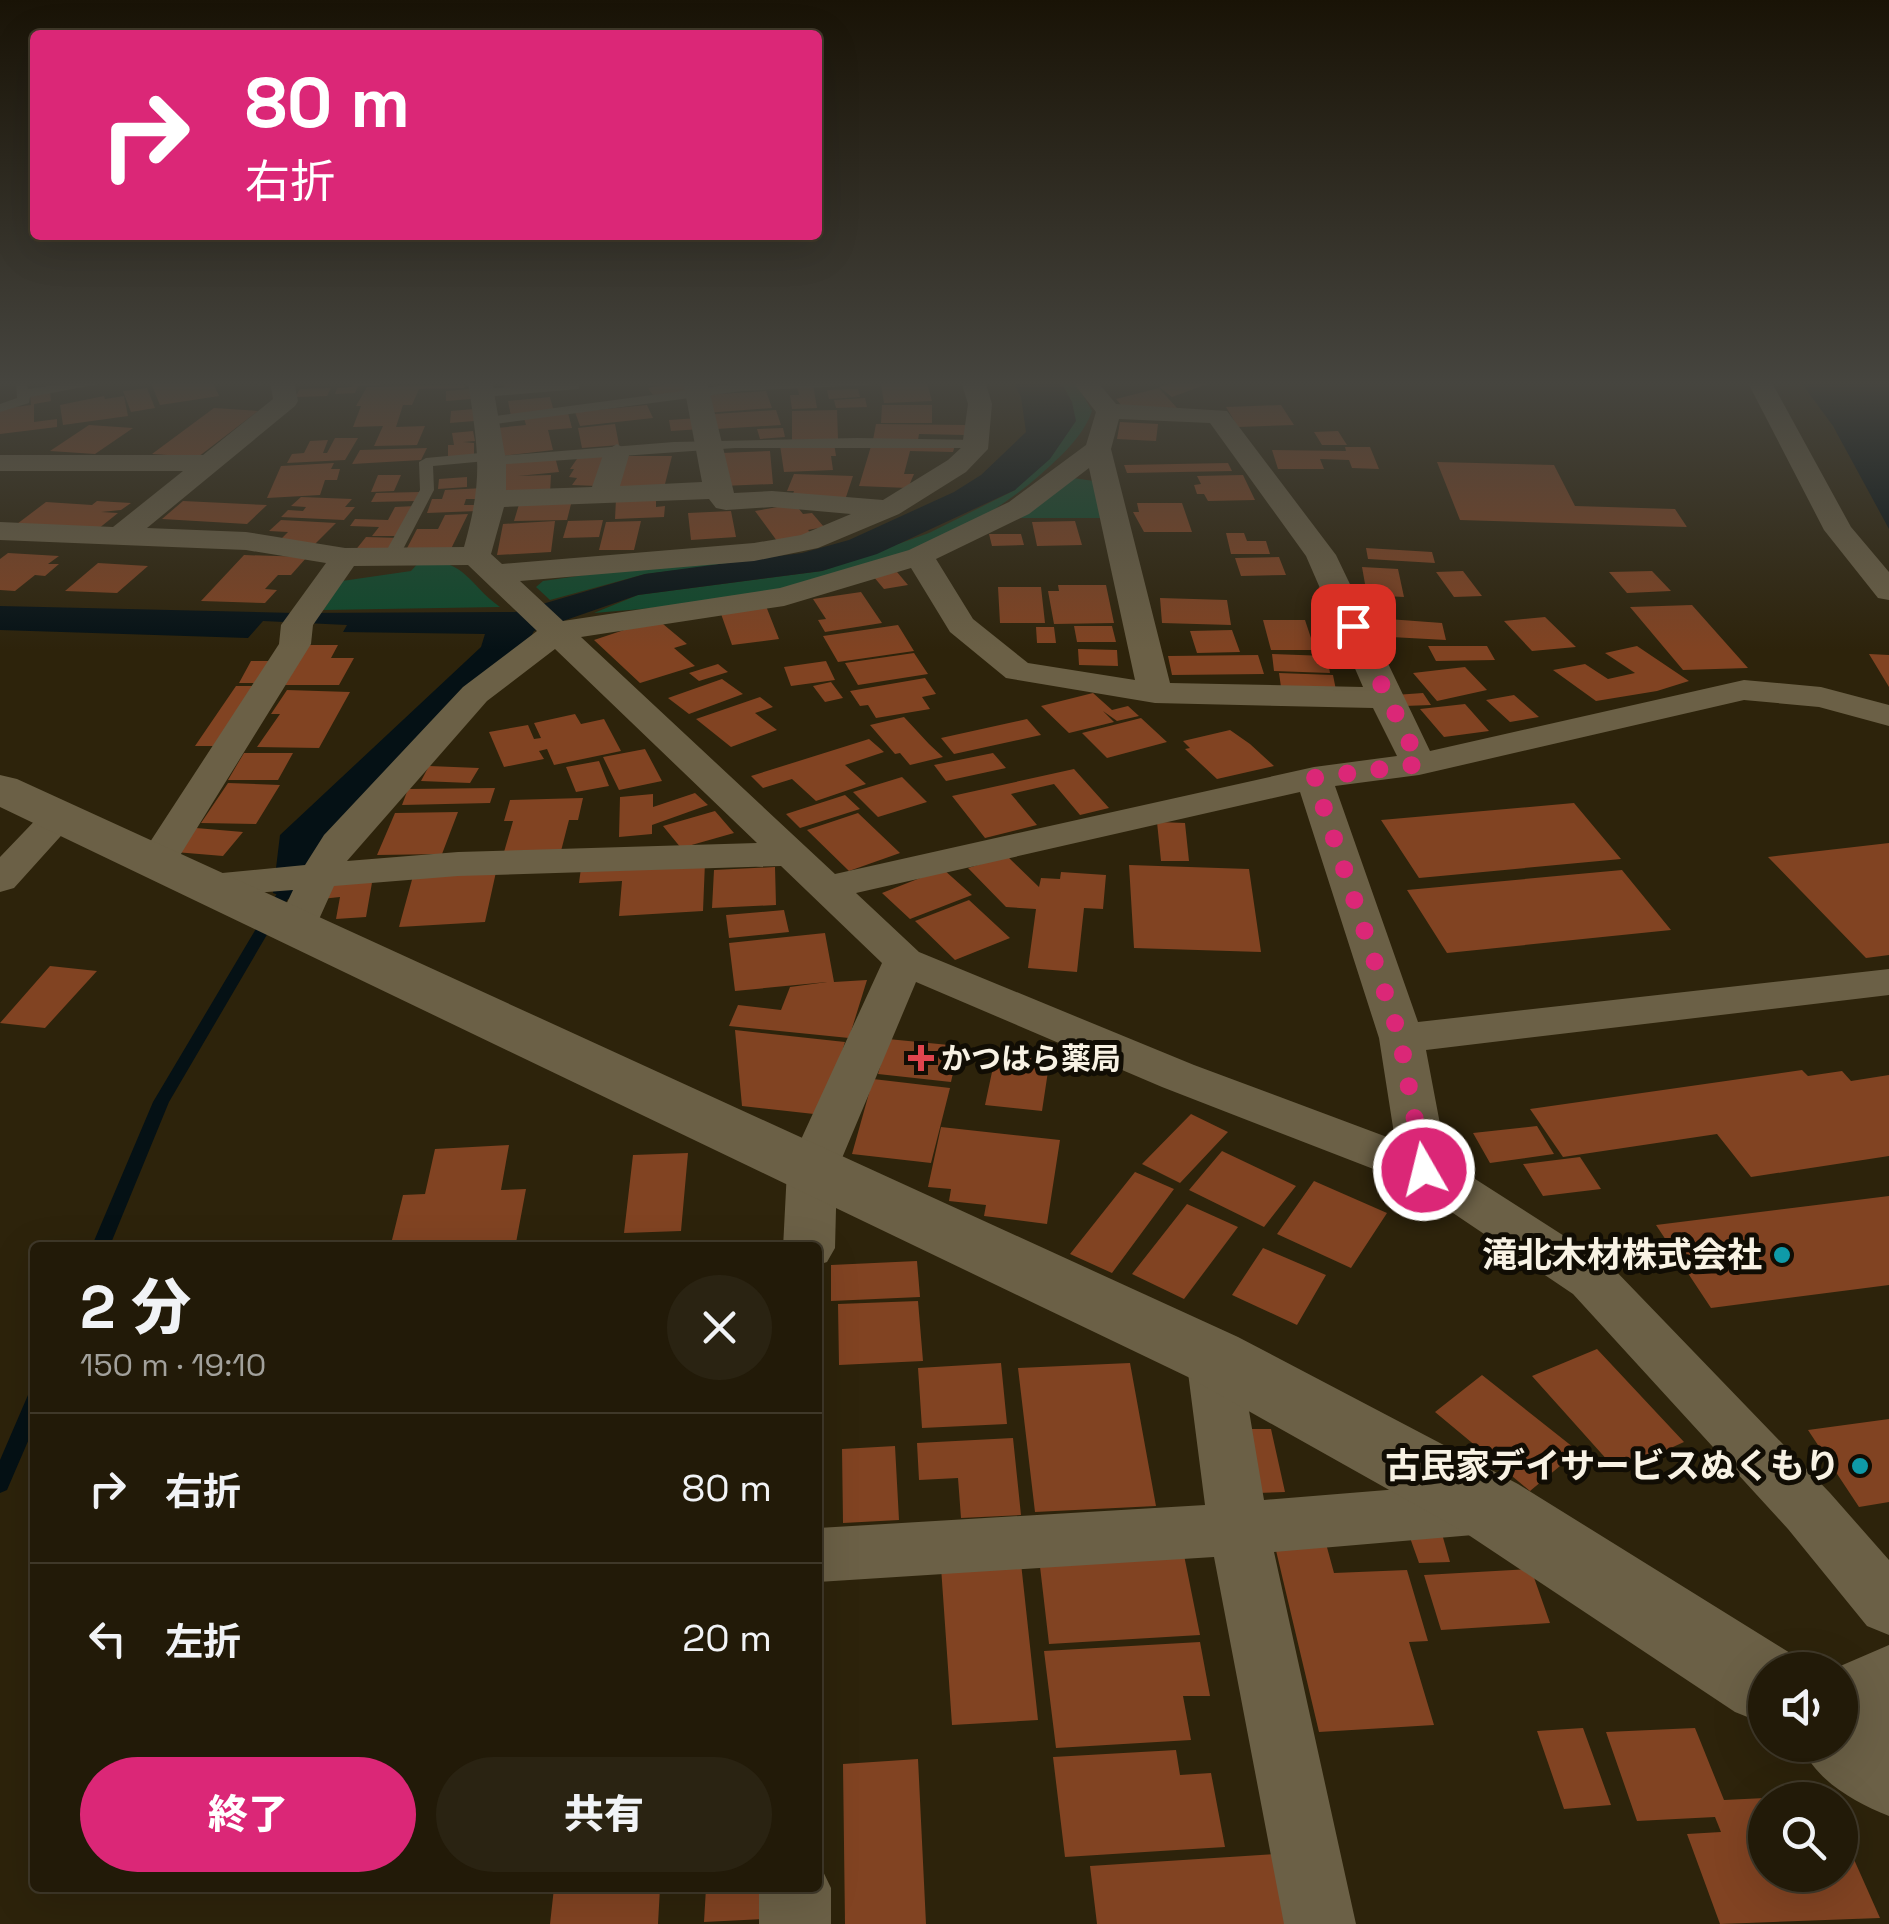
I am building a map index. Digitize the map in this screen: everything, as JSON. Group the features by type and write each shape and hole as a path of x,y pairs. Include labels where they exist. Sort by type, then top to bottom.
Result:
{"street":[{"path":"120,536 198,471"},
{"path":"483,565 492,471"},
{"path":"603,495 611,471"},
{"path":"712,471 717,490 726,502 772,499 888,508"},
{"path":"0,531 246,540 345,557 392,554 483,565 754,552 808,542 888,508 949,471"},
{"path":"265,893 338,842 476,694 558,631 784,597 919,556 1019,508 1069,471"},
{"path":"1103,471 1155,693"},
{"path":"1259,471 1321,555 1385,698 1420,764"},
{"path":"1807,471 1838,530 1889,591"},
{"path":"492,500 717,490"},
{"path":"919,556 961,625 1018,672 1155,693 1385,698"},
{"path":"157,862 295,644 302,617 345,557"},
{"path":"483,565 558,631 904,961 1178,1076 1424,1170 1592,1280 1808,1512 1889,1606"},
{"path":"830,887 1314,778 1420,764 1744,690 1821,697 1889,716"},
{"path":"1314,778 1400,1038 1424,1170"},
{"path":"0,789 157,862 265,893 812,1170 1212,1357 1491,1508 1748,1673"},
{"path":"0,880 59,817"},
{"path":"265,893 795,854"},
{"path":"809,1242 812,1170 904,961"},
{"path":"1400,1038 1889,982"},
{"path":"1212,1357 1239,1529 1320,1924"},
{"path":"822,1555 1239,1529 1491,1508"},
{"path":"1858,1700 1889,1684"},
{"path":"1858,1749 1889,1773"},
{"path":"795,1892 795,1924"}],"lane":[{"path":"392,554 427,490 426,471"}],"green space":[{"path":"1027,471 1045,471 993,510 941,539 887,561 771,591 594,613 638,595 822,571 929,533 1015,490"},
{"path":"1073,478 1094,481 1100,518 1018,518"},
{"path":"422,559 458,569 500,607 323,610 342,581 411,571"},
{"path":"754,561 645,574 550,600 536,587 543,581 634,568"}],"shaded area":[{"path":"985,471 1037,471 1015,490 877,554 822,571 638,595 534,631 526,646 300,903 273,893 280,835 481,647 485,634 343,632 347,625 263,621 248,638 0,630 0,606 294,613 515,612 645,574 802,553 849,540 954,492"},
{"path":"1857,471 1889,471 1889,529"}],"building":[{"path":"279,471 340,471 337,480 325,480 320,495 267,498"},
{"path":"502,471 559,471 518,476 551,475 550,494 504,497"},
{"path":"573,471 604,471 598,486 572,485 577,478 569,477"},
{"path":"615,471 668,471 663,492 608,494"},
{"path":"722,471 772,471 773,484 722,486"},
{"path":"864,471 914,474 908,488 859,486"},
{"path":"1126,471 1232,471 1127,473"},
{"path":"1440,471 1557,471 1575,506 1675,509 1687,527 1460,520"},
{"path":"794,474 853,476 845,500 791,499 794,491 787,491"},
{"path":"378,475 401,475 394,491 371,492"},
{"path":"1243,475 1255,500 1208,501 1204,494 1197,494 1194,485 1201,484 1197,476"},
{"path":"467,477 467,487 438,489 439,479"},
{"path":"484,488 481,499 466,499 464,505 479,505 477,511 427,513 432,499 442,499 445,490"},
{"path":"420,492 416,501 371,502 376,493"},
{"path":"301,497 352,499 345,507 355,507 344,520 281,517 288,510 303,511 306,507 291,506"},
{"path":"656,497 656,507 665,506 664,517 615,519 616,499"},
{"path":"572,500 567,520 514,521 520,501"},
{"path":"97,501 131,503 121,510 101,512 118,513 98,529 17,524 46,502 92,505"},
{"path":"183,501 267,505 247,524 162,519"},
{"path":"1137,503 1182,503 1192,532 1144,532 1133,512 1139,512"},
{"path":"795,504 803,514 812,513 824,527 808,530 813,535 777,541 755,511"},
{"path":"416,506 396,536 372,536 379,527 350,526 355,519 388,520 395,507"},
{"path":"731,511 736,537 691,540 688,513"},
{"path":"468,514 450,551 405,552 417,529 438,529 445,515"},
{"path":"281,520 336,523 314,545 277,543 288,532 269,531"},
{"path":"603,520 599,537 563,538 568,521"},
{"path":"555,521 551,552 497,555 503,524"},
{"path":"641,521 634,550 599,550 606,522"},
{"path":"1075,521 1082,545 1037,546 1032,522"},
{"path":"1226,533 1244,533 1247,541 1266,541 1270,554 1231,554"},
{"path":"989,534 1021,534 1024,545 992,546"},
{"path":"366,537 399,538 389,553 354,552"},
{"path":"1366,548 1432,552 1435,563 1368,559"},
{"path":"8,553 59,556 48,564 59,564 45,576 35,575 15,591 0,590 0,559"},
{"path":"244,555 307,557 291,575 278,575 265,589 277,590 265,603 201,601"},
{"path":"1279,557 1286,575 1241,576 1235,558"},
{"path":"98,563 148,566 117,593 65,591"},
{"path":"1362,567 1398,569 1404,597 1367,595"},
{"path":"1463,571 1482,596 1454,597 1436,572"},
{"path":"1652,571 1671,591 1627,593 1609,572"},
{"path":"897,572 908,585 884,589 873,576"},
{"path":"1058,585 1106,585 1114,623 1054,624 1048,591 1059,591"},
{"path":"998,587 1041,587 1045,623 1000,623"},
{"path":"861,592 882,623 825,632 818,620 826,619 813,599"},
{"path":"1160,598 1227,600 1231,625 1162,623"},
{"path":"1692,605 1748,668 1683,670 1630,607"},
{"path":"766,606 779,639 732,645 720,611"},
{"path":"1545,617 1576,647 1532,651 1504,621"},
{"path":"657,619 687,644 674,648 695,666 640,683 594,640"},
{"path":"1388,619 1442,623 1446,640 1391,637"},
{"path":"1263,620 1305,620 1315,650 1271,650"},
{"path":"898,625 914,651 838,662 823,636"},
{"path":"1074,626 1112,626 1116,642 1077,642"},
{"path":"1036,627 1054,627 1056,643 1037,643"},
{"path":"1232,630 1240,652 1197,653 1190,631"},
{"path":"309,645 338,645 331,658 354,658 339,685 285,685"},
{"path":"1428,646 1487,646 1495,660 1436,661"},
{"path":"1637,646 1689,681 1657,691 1596,701 1553,670 1585,664 1608,679 1635,673 1605,653"},
{"path":"1078,649 1117,650 1118,666 1079,665"},
{"path":"914,653 928,674 858,685 845,663"},
{"path":"1272,654 1327,656 1330,673 1274,671"},
{"path":"1869,654 1889,655 1889,687"},
{"path":"1258,655 1264,674 1172,675 1168,656"},
{"path":"251,661 271,661 259,683 239,683"},
{"path":"826,661 835,680 791,686 784,667"},
{"path":"718,664 728,672 699,681 689,673"},
{"path":"1465,667 1487,690 1437,701 1413,673"},
{"path":"1279,673 1333,675 1336,690 1281,687"},
{"path":"925,678 936,694 922,697 930,709 876,718 868,705 860,706 850,691"},
{"path":"722,679 743,694 689,714 668,698"},
{"path":"831,682 843,698 825,702 813,686"},
{"path":"236,686 259,686 219,746 195,746"},
{"path":"287,690 350,692 319,748 257,747 280,714 271,714"},
{"path":"1093,693 1112,710 1128,706 1139,716 1117,721 1103,711 1114,722 1069,733 1041,706"},
{"path":"1423,693 1431,705 1404,706 1395,695"},
{"path":"1514,695 1539,717 1510,722 1486,700"},
{"path":"760,697 773,707 755,713 777,730 731,747 696,719"},
{"path":"1465,704 1489,731 1444,737 1420,709"},
{"path":"575,714 581,724 604,719 621,751 554,765 547,749 539,751 544,759 504,767 489,732 528,725 534,739 541,738 534,723"},
{"path":"904,717 943,757 910,765 870,725"},
{"path":"1141,718 1167,742 1107,758 1082,733"},
{"path":"1027,719 1041,735 954,754 941,738"},
{"path":"1230,730 1274,766 1217,779 1185,749 1190,748 1183,741"},
{"path":"869,739 884,752 845,765 866,784 816,801 792,779 763,788 751,776"},
{"path":"645,749 662,781 619,790 603,757"},
{"path":"244,753 293,753 278,780 228,780"},
{"path":"993,753 1006,768 946,781 934,765"},
{"path":"599,761 609,786 576,792 566,767"},
{"path":"429,766 479,768 470,783 421,781"},
{"path":"1074,769 1109,808 1080,815 1054,784 1011,794 1037,825 985,838 952,796"},
{"path":"902,777 927,802 878,817 853,792"},
{"path":"228,783 280,785 256,824 201,823"},
{"path":"495,788 490,803 402,805 408,789"},
{"path":"695,793 708,805 652,825 652,834 619,837 620,797 653,794 653,807"},
{"path":"845,795 860,809 800,828 786,814"},
{"path":"583,798 578,820 569,820 561,851 504,852 513,821 504,821 510,800"},
{"path":"1574,803 1621,859 1419,878 1381,820"},
{"path":"715,811 734,833 681,848 663,826"},
{"path":"458,812 442,854 377,855 395,813"},
{"path":"858,813 900,853 849,871 807,830"},
{"path":"1157,822 1185,823 1189,861 1161,861"},
{"path":"196,828 243,832 223,856 175,852"},
{"path":"1889,843 1889,955 1866,958 1768,857"},
{"path":"1007,856 1039,887 1041,878 1060,879 1061,872 1106,875 1103,909 1084,908 1077,972 1028,968 1036,909 1006,907 968,868"},
{"path":"705,862 703,911 619,916 622,881 579,883 581,868"},
{"path":"1129,865 1249,869 1261,952 1134,948"},
{"path":"775,867 776,905 712,908 714,870"},
{"path":"943,869 972,895 910,919 882,893"},
{"path":"1622,870 1671,930 1447,953 1407,890"},
{"path":"496,872 485,922 399,927 413,876"},
{"path":"373,877 366,917 336,919 340,897 321,899 323,882"},
{"path":"969,900 1010,938 955,960 915,921"},
{"path":"784,910 789,932 729,938 726,915"},
{"path":"825,933 834,982 867,980 849,1038 729,1026 738,1005 781,1010 790,987 827,982 735,991 729,943"},
{"path":"50,966 97,971 45,1028 0,1023"},
{"path":"735,1030 845,1042 823,1115 742,1106"},
{"path":"888,1039 959,1046 951,1082 878,1074"},
{"path":"996,1053 1050,1058 1042,1111 985,1105"},
{"path":"1802,1070 1808,1076 1842,1071 1851,1081 1889,1075 1889,1156 1751,1177 1717,1134 1563,1157 1530,1109"},
{"path":"873,1079 950,1088 931,1163 852,1154"},
{"path":"1191,1114 1228,1132 1180,1183 1142,1164"},
{"path":"1537,1126 1554,1154 1490,1163 1473,1133"},
{"path":"941,1127 1060,1140 1047,1224 984,1216 986,1205 949,1201 951,1189 928,1187"},
{"path":"509,1145 501,1190 526,1189 516,1242 391,1242 403,1195 425,1194 435,1149"},
{"path":"1222,1151 1296,1186 1264,1227 1189,1190"},
{"path":"688,1153 681,1231 624,1233 633,1155"},
{"path":"1580,1157 1601,1189 1543,1196 1523,1164"},
{"path":"1135,1172 1174,1189 1112,1273 1070,1254"},
{"path":"1314,1181 1387,1213 1351,1268 1277,1234"},
{"name":"滝北木材株式会社","path":"1889,1196 1889,1285 1711,1308 1656,1225"},
{"path":"1187,1204 1238,1227 1184,1299 1132,1274"},
{"path":"1263,1248 1326,1275 1297,1325 1232,1295"},
{"path":"917,1261 920,1297 831,1301 831,1265"},
{"path":"918,1301 923,1361 839,1365 838,1304"},
{"path":"1597,1349 1684,1442 1618,1472 1532,1376"},
{"path":"1001,1363 1007,1424 922,1428 918,1368"},
{"path":"1130,1363 1156,1506 1035,1512 1018,1368"},
{"path":"1482,1375 1578,1451 1530,1491 1435,1412"},
{"name":"古民家デイサービスぬくもり","path":"1889,1419 1889,1502 1859,1507 1808,1430"},
{"path":"1244,1429 1271,1429 1285,1492 1257,1493"},
{"path":"1013,1438 1021,1515 961,1518 958,1478 919,1480 917,1443"},
{"path":"895,1446 899,1520 843,1523 842,1449"},
{"path":"1442,1534 1450,1562 1419,1563 1409,1535"},
{"path":"1325,1540 1334,1573 1407,1570 1428,1641 1409,1642 1434,1725 1319,1732 1274,1542"},
{"path":"1183,1550 1200,1635 1049,1644 1039,1558"},
{"path":"1021,1563 1038,1720 952,1725 941,1567"},
{"path":"1531,1569 1550,1623 1441,1630 1424,1575"},
{"path":"1200,1642 1210,1696 1183,1696 1191,1740 1056,1748 1044,1651"},
{"path":"1583,1728 1611,1805 1564,1809 1537,1731"},
{"path":"1695,1728 1724,1800 1748,1799 1748,1892 1858,1892 1858,1868 1880,1918 1720,1924 1687,1834 1721,1832 1715,1817 1637,1821 1606,1732"},
{"path":"1176,1750 1180,1775 1211,1773 1225,1847 1065,1857 1053,1757"},
{"path":"918,1759 926,1924 845,1924 843,1764"},
{"path":"1277,1854 1291,1924 1097,1924 1090,1866"},
{"path":"554,1892 660,1892 658,1924 550,1924"},
{"path":"706,1892 766,1892 766,1919 704,1922"}],"waterway":[{"path":"103,1242 161,1102 292,880"},
{"path":"0,1484 30,1413"}],"place":[{"name":"かつはら薬局","path":"921,1058"},
{"name":"滝北木材株式会社","path":"1782,1255"},
{"name":"古民家デイサービスぬくもり","path":"1860,1466"}],"route":[{"path":"1353,626 1420,764 1314,778 1400,1038 1424,1170"}]}
